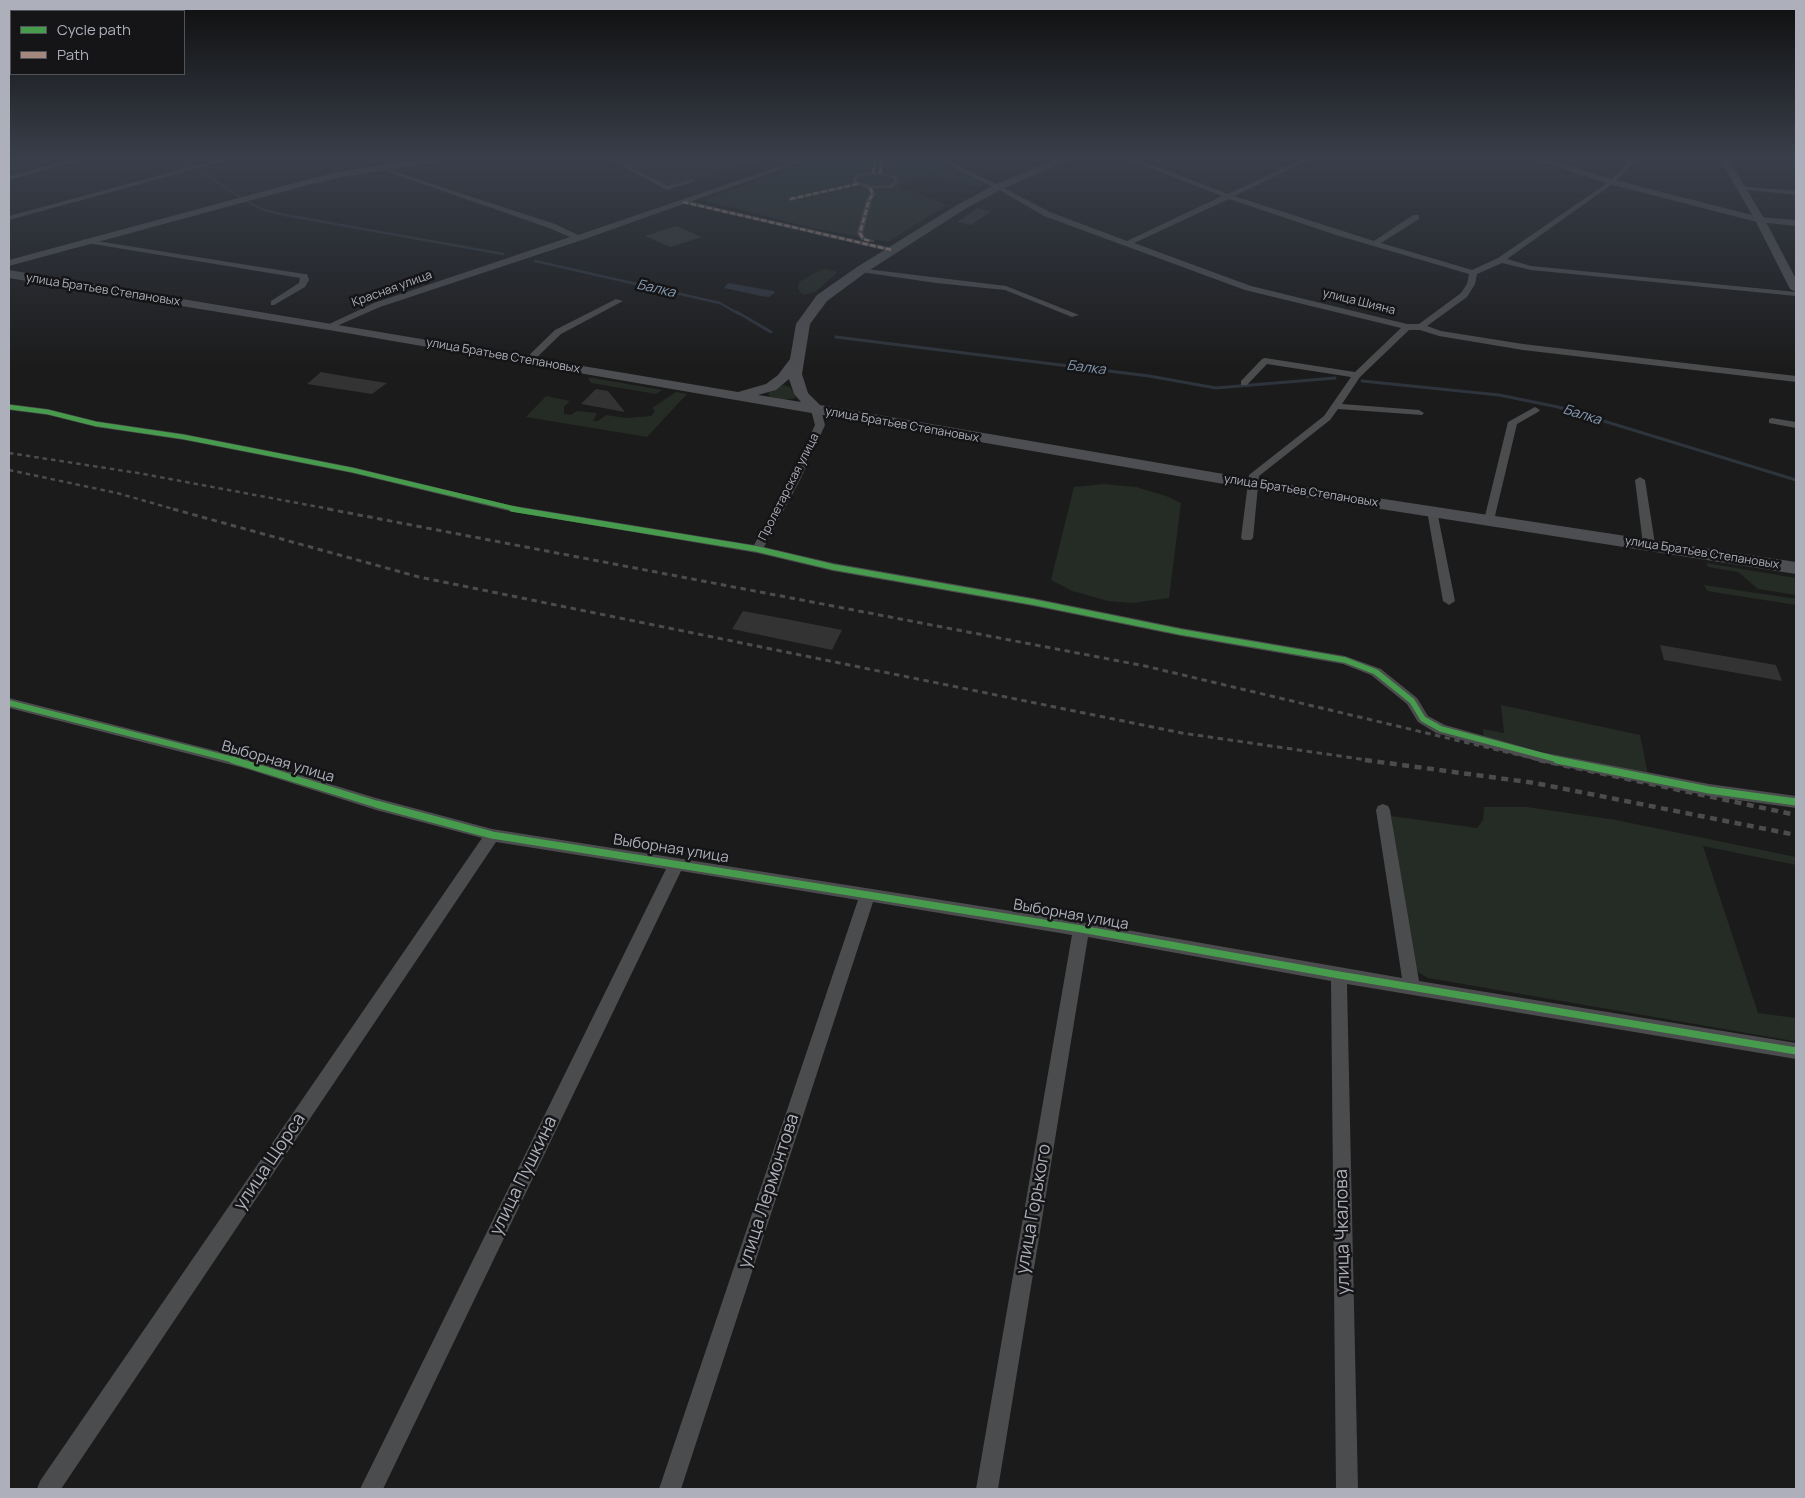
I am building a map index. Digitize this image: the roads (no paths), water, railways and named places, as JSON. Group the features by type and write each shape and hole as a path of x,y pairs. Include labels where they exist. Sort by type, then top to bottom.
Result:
{"main road":[{"path":"9,263 129,230"},
{"name":"Пролетарская улица","path":"816,410 801,394 795,374 803,324 807,317 822,298 861,270 924,230"},
{"path":"1765,230 1796,289"},
{"name":"улица Братьев Степановых","path":"9,274 329,326 1253,484 1796,568"},
{"path":"731,394 750,393 772,387 783,378 796,361"}],"street":[{"path":"561,230 579,238"},
{"name":"Красная улица","path":"329,326 377,305 602,230"},
{"path":"812,230 895,248"},
{"path":"861,230 860,233 863,239 895,248"},
{"name":"улица Шияна","path":"1089,230 1248,288 1407,327 1421,327 1439,333 1523,347 1796,378"},
{"path":"1126,244 1157,230"},
{"path":"1332,230 1473,273 1501,260 1544,230"},
{"path":"1375,244 1396,230"},
{"path":"88,241 304,276 305,280 302,285 291,290 274,303"},
{"path":"1501,260 1531,268 1796,294"},
{"path":"861,270 936,281 1006,288 1075,315"},
{"path":"1421,327 1464,295 1472,284 1473,273"},
{"path":"529,360 558,332 618,301"},
{"path":"1247,538 1254,475 1328,418 1357,375 1407,327"},
{"path":"1244,383 1265,361 1357,375"},
{"path":"1336,406 1419,413"},
{"path":"9,407 48,412 96,424 184,437 352,470 509,508 757,549 833,566 1033,602 1181,632 1345,660 1376,672 1412,701 1423,719 1441,729 1541,757 1709,790 1796,802"},
{"name":"Пролетарская улица","path":"757,549 796,478 820,425 816,410"},
{"path":"1488,520 1513,422 1535,410"},
{"path":"1772,421 1796,425"},
{"path":"1640,480 1649,544"},
{"path":"1432,511 1449,601"},
{"name":"Выборная улица","path":"9,703 244,764 376,804 492,835 677,863 1081,929 1339,975 1796,1051"},
{"path":"1383,810 1412,987"},
{"name":"улица Щорса","path":"48,1489 492,835"},
{"name":"улица Пушкина","path":"371,1489 677,863"},
{"name":"улица Лермонтова","path":"670,1489 868,894"},
{"name":"улица Горького","path":"987,1489 1081,929"},
{"name":"улица Чкалова","path":"1339,975 1348,1489"}],"waterway":[{"name":"Балка","path":"368,230 503,254"},
{"name":"Балка","path":"535,261 720,303 739,314"},
{"name":"Балка","path":"737,312 771,332"},
{"name":"Балка","path":"836,337 1149,376 1216,388 1335,378"},
{"name":"Балка","path":"1362,381 1499,395 1558,407 1796,480"}],"railway":[{"path":"9,453 138,473 335,510"},
{"path":"9,470 117,493 177,510"},
{"path":"173,509 419,577 1182,733 1374,761"},
{"path":"328,509 1145,666 1544,761"},
{"path":"1365,760 1535,783 1796,835"},
{"path":"1539,760 1796,815"}]}
